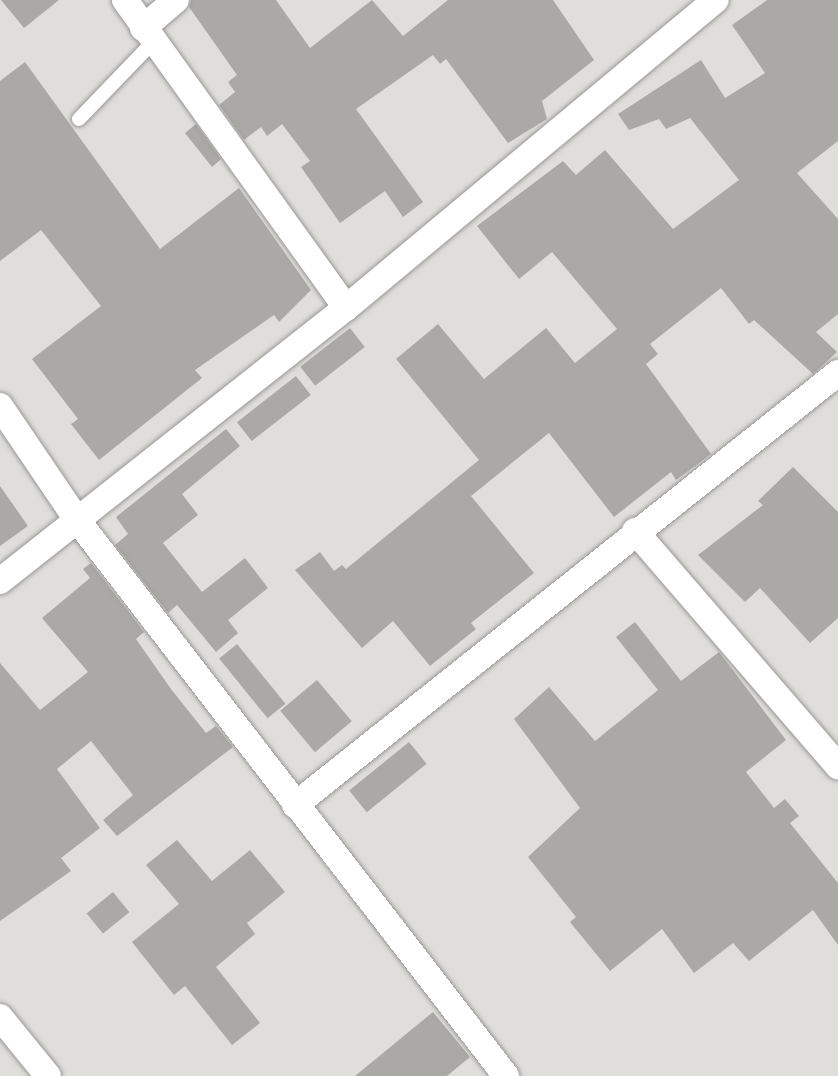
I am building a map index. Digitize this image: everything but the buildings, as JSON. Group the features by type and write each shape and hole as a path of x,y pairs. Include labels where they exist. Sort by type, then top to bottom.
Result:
{"street":[{"path":"125,0 346,308"},
{"path":"148,35 176,0"},
{"path":"0,581 78,522 346,308 716,0"},
{"path":"295,805 635,531 838,373"},
{"path":"0,406 78,522 506,1076"},
{"path":"635,531 838,766"},
{"path":"0,1017 48,1076"}],"lane":[{"path":"80,119 148,35"}]}
